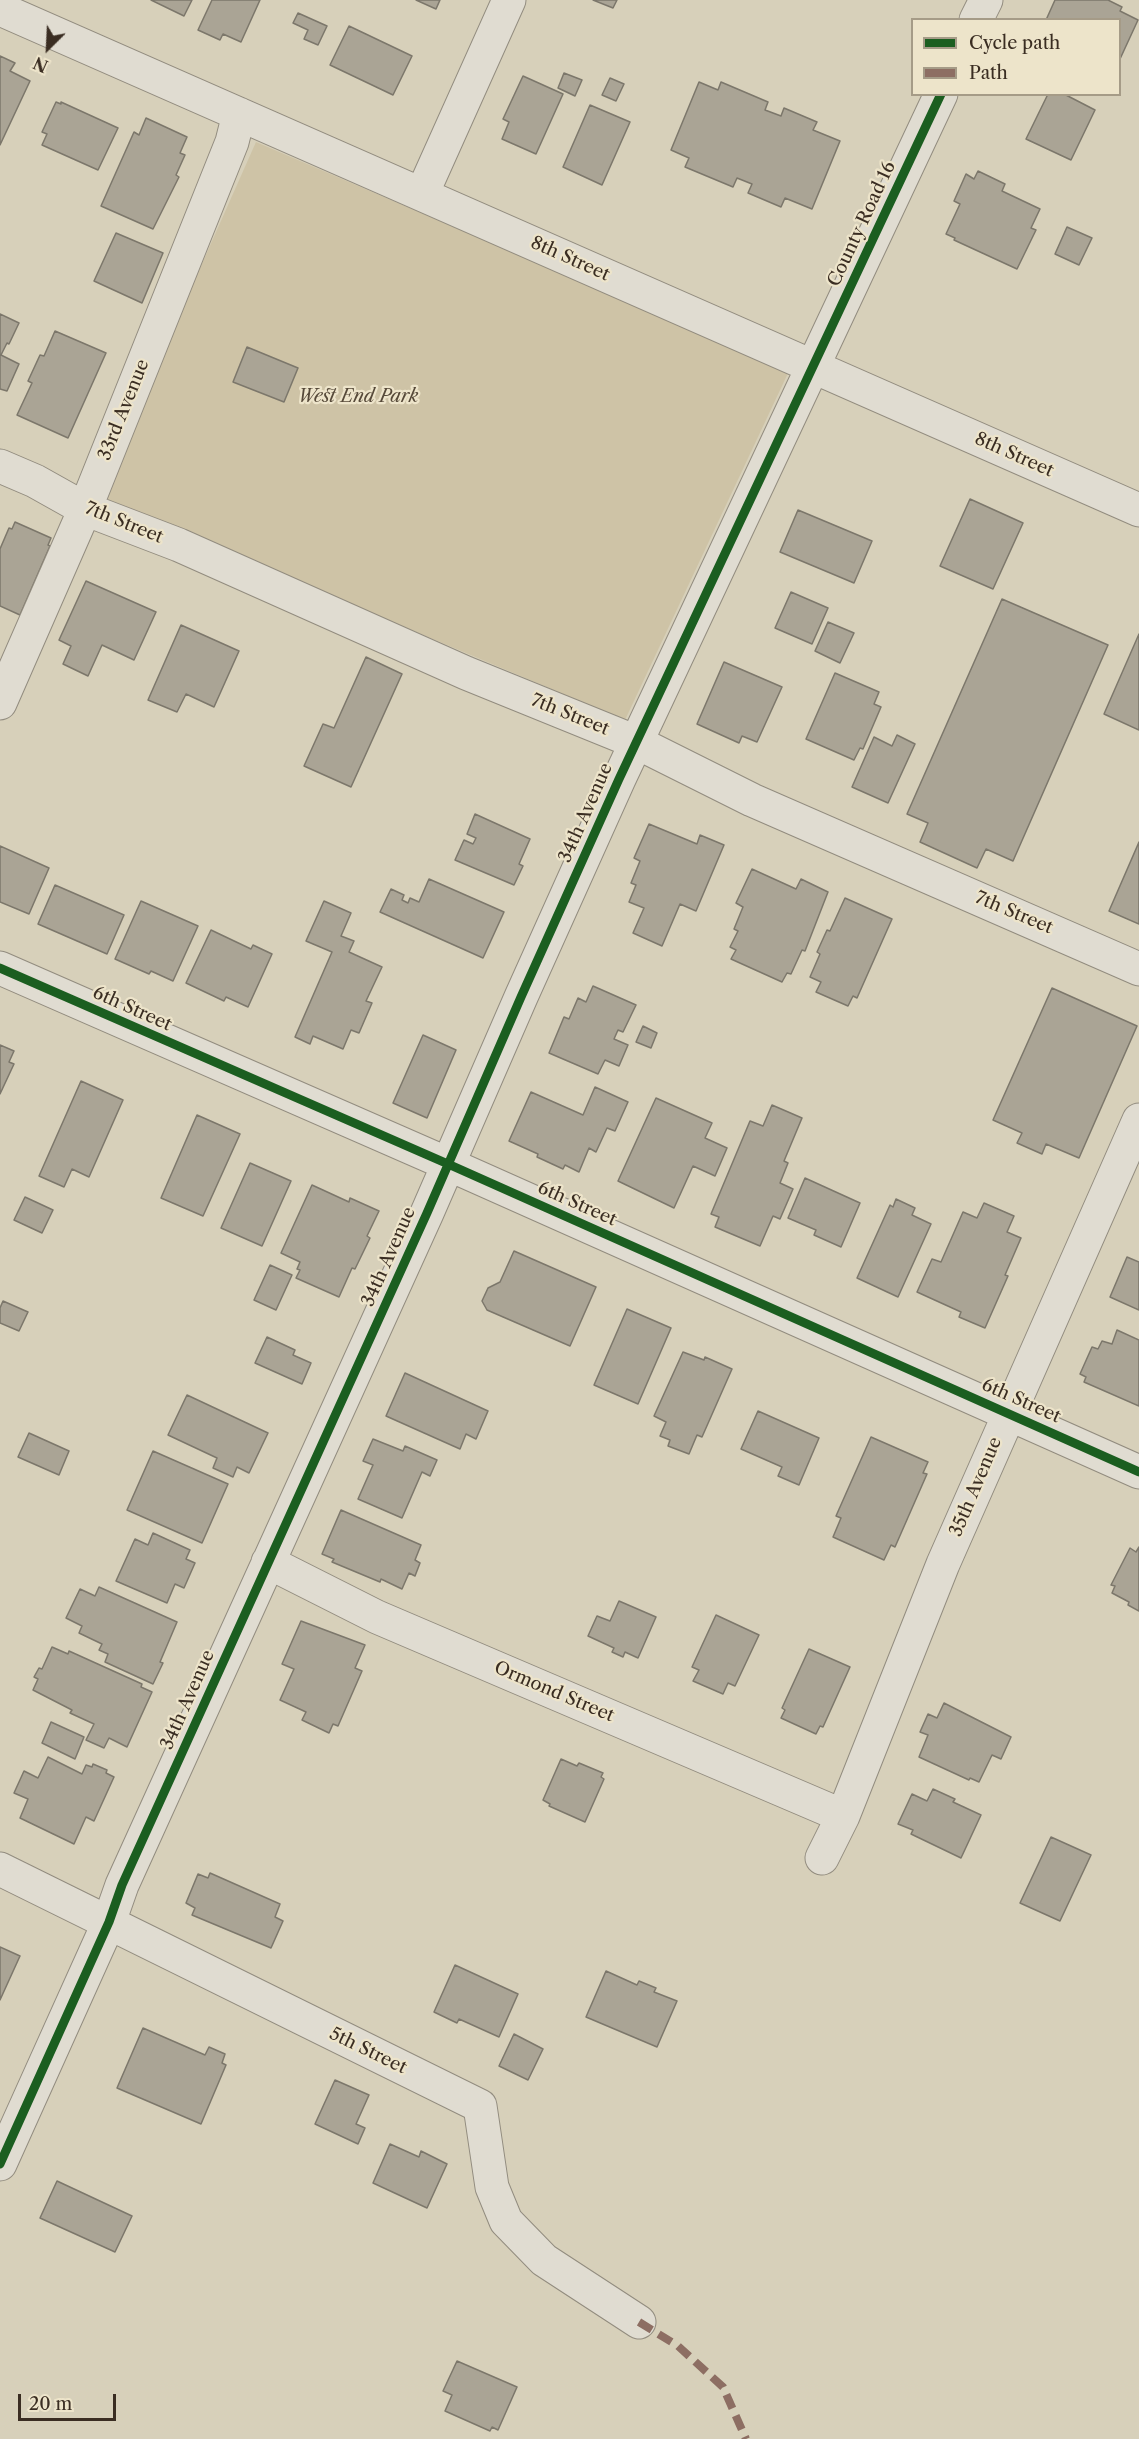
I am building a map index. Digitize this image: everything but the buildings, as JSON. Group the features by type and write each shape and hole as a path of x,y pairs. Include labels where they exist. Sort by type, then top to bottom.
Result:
{"street":[{"path":"422,194 508,0"},
{"path":"977,18 986,0"},
{"name":"8th Street","path":"0,9 1139,510"},
{"name":"County Road 16","path":"814,367 939,96"},
{"name":"33rd Avenue","path":"0,703 85,509 232,142 239,114"},
{"name":"34th Avenue","path":"0,2164 109,1922 119,1892 636,742 814,367"},
{"name":"7th Street","path":"0,466 35,481 85,509 179,545 466,673 636,742 752,801 1139,969"},
{"name":"6th Street","path":"0,968 448,1164 1139,1472"},
{"name":"35th Avenue","path":"822,1858 843,1816 943,1564 1139,1119"},
{"name":"Ormond Street","path":"268,1562 377,1617 843,1816"},
{"name":"5th Street","path":"0,1869 480,2106 492,2187 506,2221 544,2260 639,2322"}],"green space":[{"name":"West End Park","path":"256,142 789,371 625,720 98,498"}],"marked path":[{"path":"639,2322 678,2346 723,2387 746,2439"}],"cycle path":[{"path":"0,2164 109,1922 122,1885 427,1213 619,779 940,96"},
{"path":"0,968 448,1164 1139,1472"}]}
